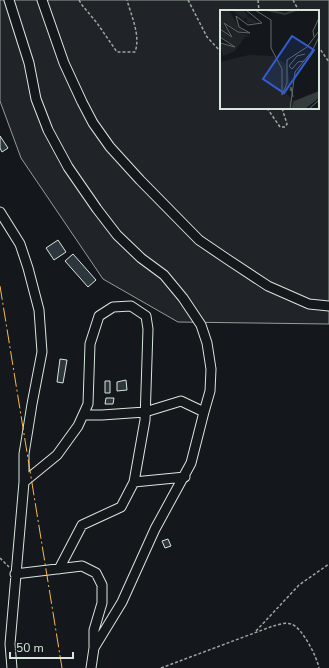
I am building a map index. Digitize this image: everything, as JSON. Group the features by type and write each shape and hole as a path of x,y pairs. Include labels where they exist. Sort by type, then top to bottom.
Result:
{"street":[{"path":"9,0 29,63 36,99 48,130 68,167 117,235 141,258 164,275 183,298 201,325 207,343 211,369 210,391 191,463 185,477 155,529 122,602 94,648"},
{"path":"42,0 64,63 93,123 110,147 140,180 199,240 227,259 268,286 309,304 329,306"},
{"path":"0,212 20,244 28,268 39,310 42,352 24,454 24,482 10,644 12,668"},
{"path":"24,482 57,455 78,426 88,404 90,344 99,316 113,307 130,306 146,316 148,329 145,412 134,482 121,507 82,525 59,568"},
{"path":"83,415 145,412 181,401 204,412"},
{"path":"134,482 185,477"},
{"path":"15,574 82,566 96,573 102,585 102,602 94,630 94,648 90,668"}],"path":[{"path":"80,0 82,5 98,23 117,52 135,52 135,29 127,0"},
{"path":"188,0 207,37 220,51"},
{"path":"258,0 259,10"},
{"path":"293,0 298,10"},
{"path":"319,47 329,62"},
{"path":"268,109 280,127 285,128 287,124 282,109"},
{"path":"254,633 299,586 329,564"},
{"path":"161,668 272,626 286,623 292,624 299,628 317,661 319,668"}],"shaded area":[{"path":"0,0 329,0 329,324 178,322 103,279 21,158 0,101"}],"building":[{"path":"0,136 8,148 2,152 0,148"},
{"path":"58,240 66,252 54,260 46,248"},
{"path":"73,254 96,280 88,287 65,261"},
{"path":"60,359 67,360 63,383 57,382"},
{"path":"126,380 127,390 117,391 117,382"},
{"path":"105,381 110,381 110,393 105,393"},
{"path":"106,398 114,398 113,404 105,404"},
{"path":"168,539 171,546 165,548 162,541"}],"power":[{"path":"0,286 62,668"}]}
